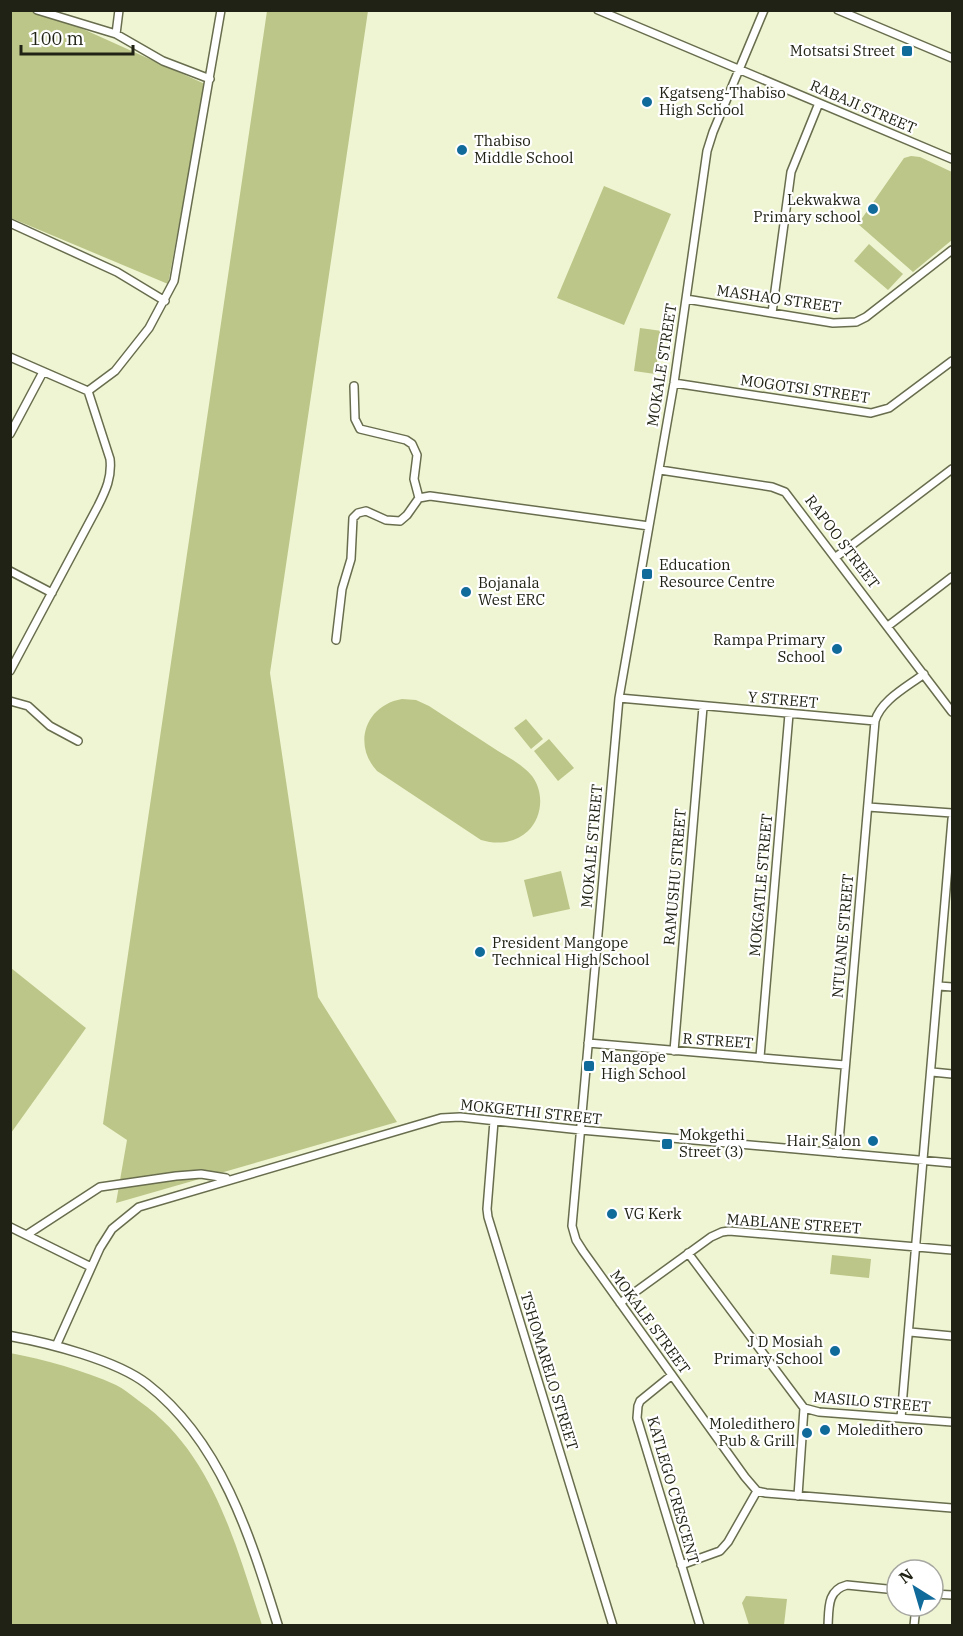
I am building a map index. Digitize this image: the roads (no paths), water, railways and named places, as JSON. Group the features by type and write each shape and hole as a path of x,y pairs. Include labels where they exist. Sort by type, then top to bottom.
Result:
{"street":[{"path":"37,10 116,34 163,61 210,79"},
{"path":"116,34 119,10"},
{"path":"88,391 115,371 149,328 174,281 221,10"},
{"name":"RABAJI STREET","path":"598,10 952,159"},
{"path":"740,69 764,10"},
{"path":"838,10 952,58"},
{"name":"MOKALE STREET","path":"740,69 707,151 674,383 619,698 573,1210 573,1232 583,1251 620,1303 745,1477 758,1491"},
{"path":"772,313 791,172 819,103"},
{"path":"10,223 117,272 165,301"},
{"name":"MASHAO STREET","path":"686,299 832,323 856,322 878,309 952,250"},
{"path":"10,357 88,391 110,459 110,481 10,671"},
{"name":"MOGOTSI STREET","path":"674,383 871,413 889,408 952,361"},
{"path":"10,434 43,372"},
{"path":"354,386 356,419 360,429 406,440 414,446 417,455 414,479 419,498"},
{"path":"836,557 952,469"},
{"name":"RAPOO STREET","path":"660,470 762,486 785,492 952,712"},
{"path":"336,640 342,589 351,559 353,518 358,513 366,511 386,520 400,521 419,498 430,496 649,526"},
{"path":"10,571 52,593"},
{"path":"888,626 952,577"},
{"path":"875,721 883,705 924,674"},
{"name":"Y STREET","path":"619,698 875,721"},
{"path":"10,701 28,706 50,726 78,741"},
{"name":"RAMUSHU STREET","path":"674,1051 703,706"},
{"name":"MOKGATLE STREET","path":"760,1058 789,714"},
{"name":"NTUANE STREET","path":"838,1153 875,721"},
{"path":"868,807 952,813"},
{"path":"901,1418 939,986 950,900 952,819"},
{"path":"939,986 952,987"},
{"name":"R STREET","path":"588,1042 845,1065"},
{"path":"932,1072 952,1074"},
{"name":"MOKGETHI STREET","path":"56,1346 91,1267 112,1229 139,1207 231,1178 441,1118 460,1117 581,1131 952,1163"},
{"name":"TSHOMARELO STREET","path":"494,1121 488,1217 613,1626"},
{"path":"28,1234 100,1187 194,1174 231,1178"},
{"path":"10,1227 91,1267"},
{"name":"MABLANE STREET","path":"620,1303 716,1234 729,1231 952,1250"},
{"name":"MASILO STREET","path":"688,1253 804,1408 819,1412 952,1422"},
{"path":"910,1332 952,1336"},
{"path":"10,1336 56,1346 124,1370 146,1383 172,1407 203,1446 236,1504 256,1556 278,1626"},
{"name":"KATLEGO CRESCENT","path":"672,1375 640,1401 637,1412 700,1625"},
{"path":"798,1496 804,1408"},
{"path":"681,1565 720,1551 728,1542 758,1491 952,1508"},
{"path":"828,1626 831,1597 839,1587 847,1585 885,1589"}],"place":[{"name":"Motsatsi Street","path":"907,51"},
{"name":"Kgatseng-Thabiso High School","path":"647,102"},
{"name":"Thabiso Middle School","path":"462,150"},
{"name":"Lekwakwa Primary school","path":"873,209"},
{"name":"Education Resource Centre","path":"647,574"},
{"name":"Bojanala West ERC","path":"466,592"},
{"name":"Rampa Primary School","path":"837,649"},
{"name":"President Mangope Technical High School","path":"480,952"},
{"name":"Mangope High School","path":"589,1066"},
{"name":"Hair Salon","path":"873,1141"},
{"name":"Mokgethi Street (3)","path":"667,1144"},
{"name":"VG Kerk","path":"612,1214"},
{"name":"J D Mosiah Primary School","path":"835,1351"},
{"name":"Moledithero","path":"825,1430"},
{"name":"Moledithero Pub & Grill","path":"807,1433"}]}
